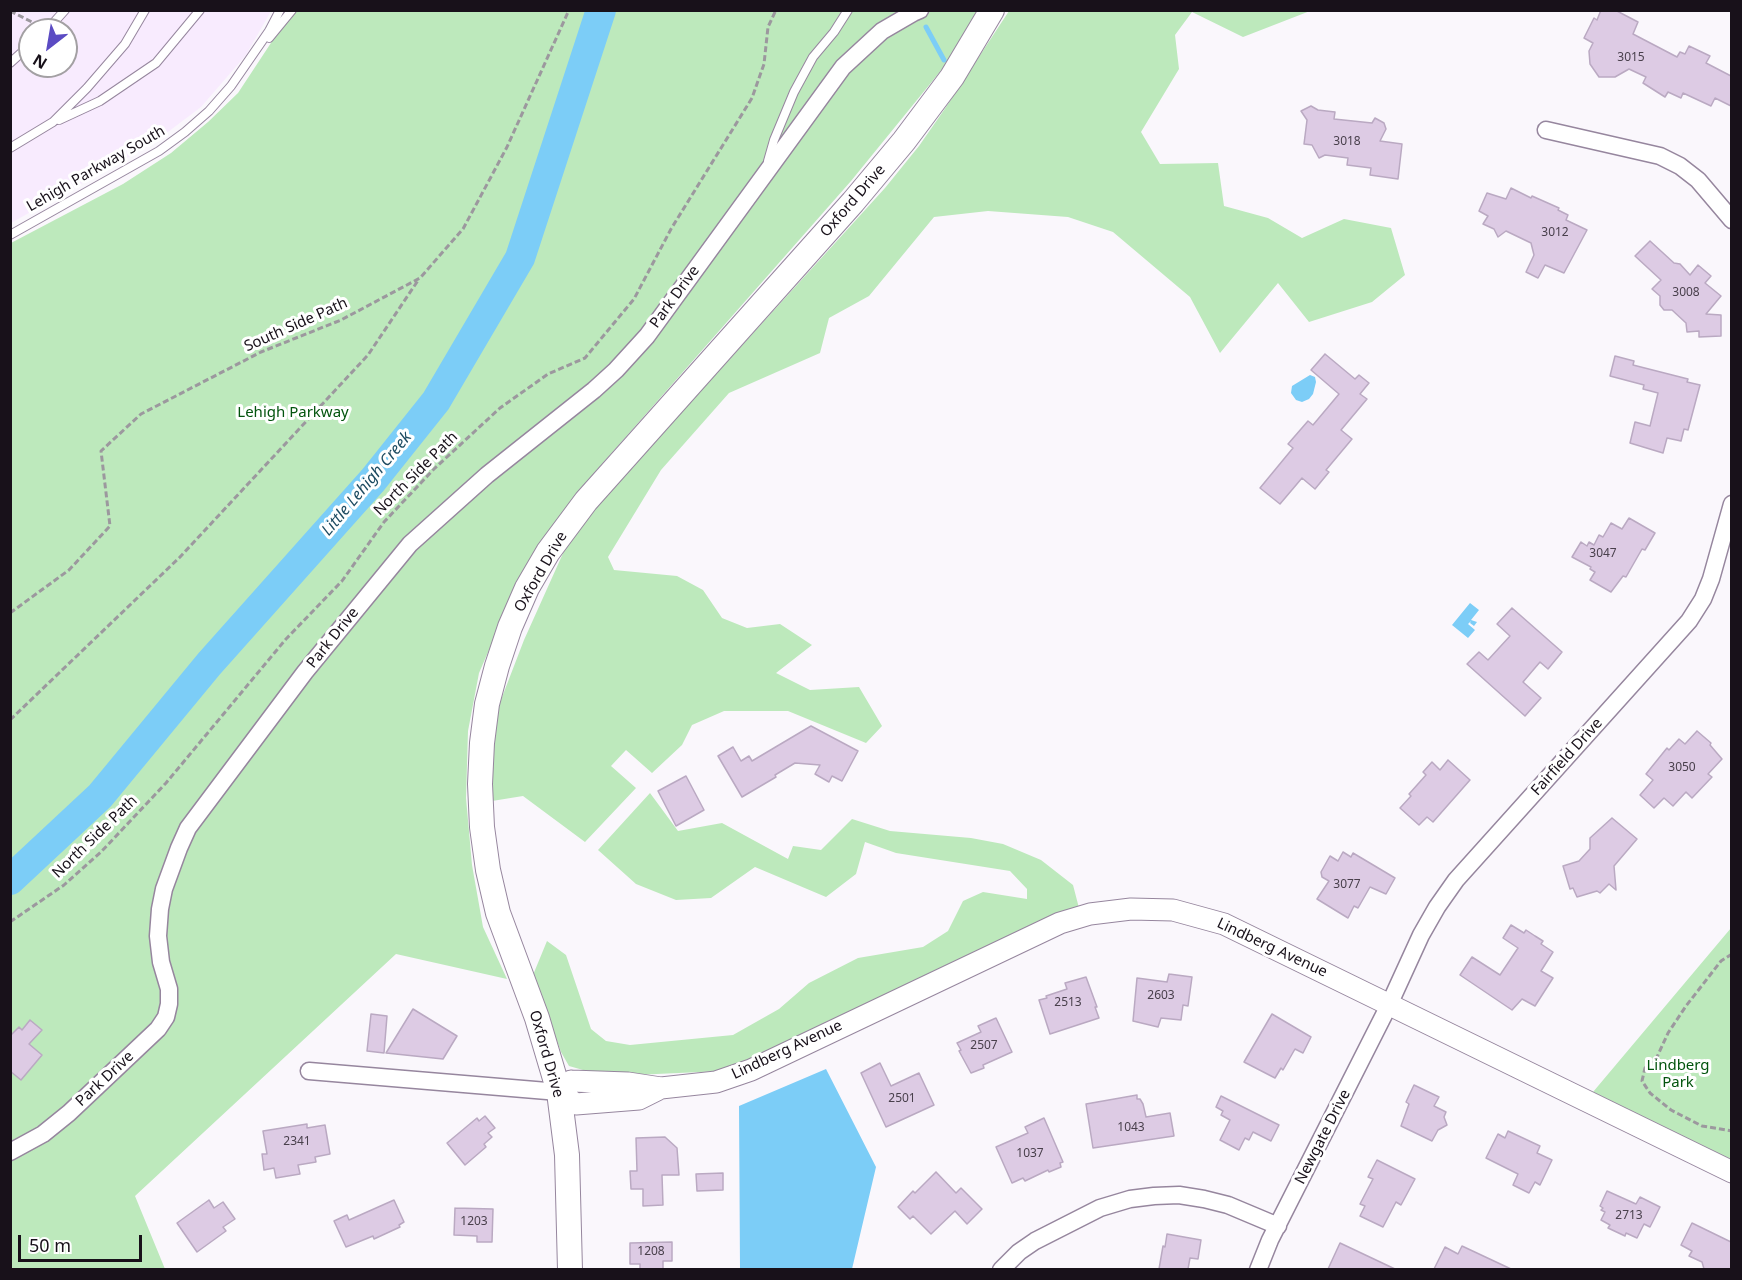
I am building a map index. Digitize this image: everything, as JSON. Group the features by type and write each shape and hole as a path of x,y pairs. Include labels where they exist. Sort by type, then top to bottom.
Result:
{"main road":[{"name":"Oxford Drive","path":"570,1269 567,1155 559,1092 537,1018 498,913 488,870 482,827 480,784 482,743 494,675 510,627 527,588 548,552 586,501 897,150 952,77 992,10"}],"street":[{"name":"Park Drive","path":"10,1152 43,1134 69,1113 158,1029 166,1017 169,989 161,962 159,945 160,909 164,889 179,848 188,828 305,672 410,544 487,476 616,370 646,336 843,67 882,31 920,10"},
{"path":"1546,130 1660,156 1680,166 1698,180 1731,220"},
{"name":"Fairfield Drive","path":"1389,1005 1421,935 1456,880 1689,621 1711,579 1731,504"},
{"name":"Lindberg Avenue","path":"309,1071 559,1092 576,1104 639,1100 661,1088 716,1082 751,1070 1060,923 1090,914 1131,909 1173,910 1224,924 1731,1172"},
{"name":"Newgate Drive","path":"1258,1269 1389,1005"},
{"path":"1001,1269 1035,1241 1100,1208 1130,1199 1171,1195 1204,1199 1228,1205 1278,1226"}],"lane":[{"path":"53,122 87,88 125,44 145,10"},
{"path":"10,148 53,122 100,101 156,63 200,10"},
{"name":"Lehigh Parkway South","path":"10,235 159,151 185,132 209,111 244,69 280,10"},
{"path":"244,69 292,10"},
{"name":"Park Drive","path":"766,170 774,140 794,92 813,57 834,32 848,10"}],"path":[{"path":"10,10 25,18"},
{"name":"South Side Path","path":"10,614 69,570 110,526 101,451 141,414 261,352 341,320 420,278 463,229 507,147 569,10"},
{"name":"North Side Path","path":"10,922 64,885 86,866 166,783 286,639 342,581 384,522 434,469 500,408 548,374 585,358 634,299 671,229 752,98 764,64 768,27 776,10"},
{"path":"10,720 180,557 368,355 420,278"},
{"path":"1731,954 1721,961 1686,1006 1668,1033 1657,1057 1645,1068 1642,1081 1650,1093 1671,1110 1702,1126 1731,1131"}],"shaded area":[{"path":"11,11 271,11 246,55 201,107 152,144 11,223"}],"green space":[{"name":"Lehigh Parkway","path":"292,11 981,11 952,57 851,181 602,464 544,545 502,620 479,673 468,731 466,798 472,865 483,927 507,979 396,954 135,1196 165,1269 11,1270 11,243 123,184 171,153 238,93"},
{"path":"1009,11 1310,11 1243,37 1192,12 1175,35 1179,69 1141,132 1160,164 1218,163 1224,206 1268,218 1302,238 1344,219 1391,228 1405,275 1372,302 1309,322 1278,283 1220,353 1190,297 1113,232 1068,217 988,211 934,217 869,296 829,318 820,353 729,393 661,470 608,557 614,570 677,576 703,590 722,618 747,628 780,624 812,645 776,673 810,690 859,687 882,726 866,743 788,711 724,711 692,725 682,745 652,773 626,750 611,766 636,788 585,842 523,796 492,801 493,754 499,705 524,640 569,540 606,495 885,188 919,146"},
{"path":"650,793 678,831 722,823 788,859 793,846 821,850 852,819 890,831 971,838 1003,844 1041,860 1073,885 1079,908 985,947 764,1054 723,1071 634,1075 597,1074 569,1066 561,1052 533,975 547,941 566,955 591,1029 606,1041 630,1045 733,1035 779,1009 809,983 858,958 923,947 948,931 963,901 983,892 1027,899 1027,889 1010,871 896,853 865,842 856,874 826,897 755,867 711,898 676,900 636,884 598,850"},
{"name":"Lindberg Park","path":"1731,928 1731,1161 1593,1092"}],"water":[{"path":"1310,375 1315,377 1316,382 1313,394 1302,402 1296,400 1291,393 1292,386"},
{"path":"1470,603 1479,610 1471,620 1477,622 1474,626 1470,623 1471,621 1468,624 1475,630 1468,638 1452,625"},
{"path":"826,1069 876,1167 852,1269 740,1269 739,1106"}],"building":[{"path":"1601,10 1615,10 1638,22 1633,34 1677,57 1680,52 1685,54 1689,46 1710,56 1706,63 1731,76 1731,106 1715,98 1711,106 1683,93 1681,98 1668,92 1665,97 1643,83 1646,77 1629,69 1615,77 1599,77 1590,64 1589,51 1593,43 1584,38 1594,18 1597,20"},
{"path":"1311,106 1318,110 1335,112 1334,119 1372,123 1375,118 1384,123 1386,129 1380,141 1402,144 1398,179 1370,175 1371,168 1347,165 1348,158 1325,155 1319,158 1312,145 1304,144 1307,120 1301,111"},
{"path":"1511,188 1559,208 1558,210 1568,215 1566,220 1587,230 1564,273 1545,265 1538,278 1526,272 1534,255 1531,243 1506,231 1498,237 1494,229 1483,224 1488,216 1479,211 1487,193 1506,199"},
{"path":"1650,241 1674,263 1680,264 1690,275 1698,265 1711,276 1705,283 1721,296 1706,314 1721,315 1721,336 1699,337 1699,331 1687,332 1686,323 1672,310 1664,310 1660,305 1660,296 1652,289 1661,280 1635,256"},
{"path":"1325,354 1355,379 1359,375 1369,383 1360,394 1367,399 1341,430 1352,439 1326,470 1329,472 1315,489 1302,478 1280,504 1260,488 1293,448 1288,444 1308,421 1313,425 1339,394 1311,370"},
{"path":"1615,356 1634,361 1633,365 1688,379 1687,382 1700,385 1688,430 1684,429 1681,441 1667,438 1663,453 1630,443 1635,422 1650,426 1658,393 1643,389 1644,385 1610,376"},
{"path":"1629,518 1655,533 1645,550 1642,549 1626,577 1623,576 1611,592 1590,580 1595,572 1590,569 1591,567 1572,557 1581,542 1587,546 1589,542 1594,545 1599,535 1603,537 1611,523 1622,529"},
{"path":"1512,608 1562,652 1548,669 1540,662 1523,682 1541,698 1525,716 1467,664 1479,652 1488,660 1510,636 1497,624"},
{"path":"811,726 858,751 842,781 832,776 829,782 815,774 820,765 795,763 742,797 718,756 733,747 741,761 749,756 752,761"},
{"path":"1697,731 1711,743 1710,745 1722,759 1708,774 1712,777 1692,798 1686,792 1673,806 1664,798 1654,808 1640,795 1653,780 1646,774 1667,748 1669,750 1679,739 1685,744"},
{"path":"1448,760 1470,780 1433,822 1427,817 1419,825 1400,808 1426,775 1423,772 1432,762 1440,770"},
{"path":"686,776 704,810 676,826 658,791"},
{"path":"1612,818 1637,839 1614,866 1616,890 1609,884 1600,893 1597,891 1577,897 1573,888 1570,889 1563,866 1579,861 1590,849 1590,838"},
{"path":"1343,852 1351,857 1353,853 1395,878 1386,894 1370,887 1358,908 1354,906 1348,918 1317,899 1329,881 1322,877 1321,872 1330,856 1338,861"},
{"path":"1511,925 1524,933 1526,930 1543,941 1541,944 1553,952 1541,971 1553,978 1535,1006 1522,999 1512,1010 1460,975 1472,957 1500,975 1518,948 1503,938"},
{"path":"1169,974 1192,977 1188,1006 1183,1005 1181,1020 1161,1018 1158,1027 1133,1021 1137,978 1167,982"},
{"path":"1086,977 1099,1018 1050,1034 1039,1000 1067,989 1065,983"},
{"path":"413,1009 457,1036 443,1059 386,1053"},
{"path":"371,1014 387,1016 384,1053 367,1051"},
{"path":"1272,1014 1311,1037 1303,1053 1295,1049 1283,1070 1281,1068 1275,1078 1244,1062"},
{"path":"996,1018 1012,1052 971,1073 957,1043 981,1032 978,1026"},
{"path":"30,1020 42,1030 29,1044 42,1055 21,1080 10,1071 10,1036 19,1027 22,1030"},
{"path":"880,1063 891,1086 919,1073 934,1105 886,1127 861,1073"},
{"path":"1414,1085 1439,1097 1434,1106 1446,1112 1444,1117 1447,1125 1438,1130 1432,1141 1401,1126 1409,1104 1406,1102"},
{"path":"1137,1095 1137,1099 1140,1099 1143,1104 1146,1117 1170,1113 1174,1136 1093,1148 1086,1104"},
{"path":"1221,1096 1279,1125 1271,1141 1253,1132 1249,1140 1245,1138 1239,1150 1220,1140 1230,1120 1221,1115 1223,1111 1216,1107"},
{"path":"485,1116 495,1128 488,1133 492,1137 484,1144 486,1147 465,1165 447,1143 477,1118 479,1121"},
{"path":"1044,1118 1063,1162 1060,1163 1061,1167 1049,1172 1048,1170 1025,1181 1023,1178 1012,1183 996,1147 1028,1133 1025,1127"},
{"path":"307,1124 307,1128 325,1125 330,1154 315,1157 316,1162 298,1165 300,1174 276,1178 274,1168 264,1170 262,1154 267,1154 263,1131"},
{"path":"1508,1131 1540,1146 1537,1153 1552,1160 1540,1185 1535,1182 1529,1193 1513,1185 1518,1174 1486,1158 1498,1134 1505,1138"},
{"path":"665,1137 677,1148 679,1175 662,1175 663,1205 643,1206 643,1189 631,1189 630,1171 637,1171 636,1138"},
{"path":"1377,1160 1415,1179 1401,1205 1396,1202 1383,1227 1360,1216 1365,1206 1360,1204 1373,1179 1368,1177"},
{"path":"936,1172 956,1193 961,1188 982,1209 967,1224 955,1211 931,1234 913,1216 910,1219 898,1207"},
{"path":"723,1173 723,1190 697,1191 696,1174"},
{"path":"1607,1191 1636,1204 1640,1197 1660,1207 1650,1227 1644,1224 1637,1238 1626,1233 1625,1236 1608,1228 1610,1225 1601,1220 1605,1212 1600,1206"},
{"path":"209,1200 214,1208 223,1202 235,1219 223,1227 226,1231 197,1252 177,1223"},
{"path":"394,1200 404,1222 399,1225 400,1227 374,1239 373,1236 346,1247 334,1221 347,1215 349,1220"},
{"path":"455,1208 493,1209 492,1242 477,1242 477,1236 454,1235"},
{"path":"1692,1223 1731,1242 1731,1269 1704,1269 1702,1262 1689,1256 1692,1251 1681,1245"},
{"path":"1167,1234 1201,1240 1198,1259 1190,1258 1188,1269 1159,1269"},
{"path":"672,1242 672,1261 663,1261 663,1269 640,1269 640,1264 630,1264 630,1243"},
{"path":"1340,1243 1395,1269 1328,1269"},
{"path":"1462,1246 1511,1269 1434,1269 1445,1247 1458,1254"}],"waterway":[{"name":"Little Lehigh Creek","path":"10,880 100,796 209,664 373,480 436,401 520,258 601,10"},
{"path":"926,27 944,60"}]}
